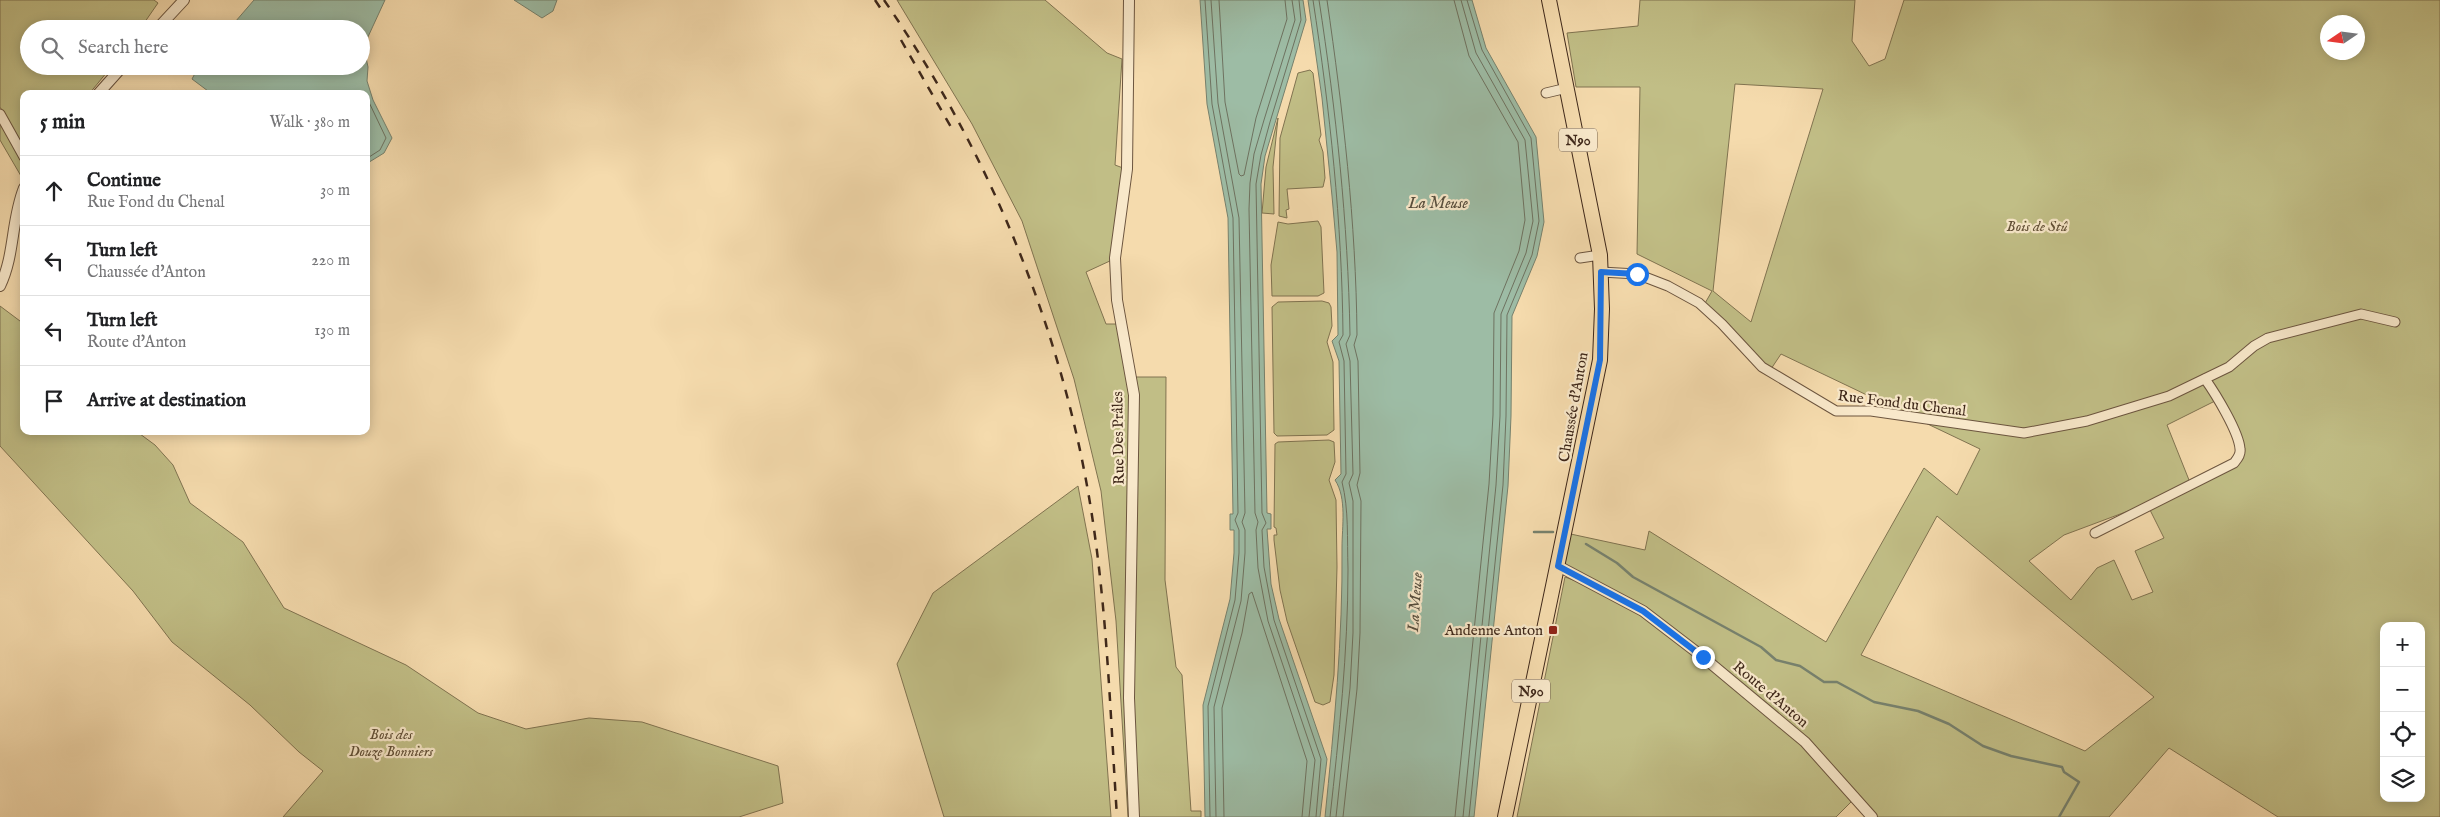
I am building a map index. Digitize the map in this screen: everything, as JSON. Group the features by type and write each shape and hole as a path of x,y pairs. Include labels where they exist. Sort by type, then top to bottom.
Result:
{"main road":[{"name":"Chaussée d'Anton","path":"1505,817 1600,360 1600,255 1549,0"}],"street":[{"path":"165,20 184,0"},
{"name":"Rue Des Prâles","path":"1129,0 1127,168 1115,258 1116,300 1134,395 1129,698 1134,817"},
{"path":"102,90 115,75"},
{"path":"1546,93 1567,88"},
{"path":"0,114 20,150"},
{"path":"0,286 8,265 17,206 20,198"},
{"path":"1580,258 1600,255"},
{"name":"Rue Fond du Chenal","path":"1601,272 1637,274 1668,286 1699,303 1722,324 1762,367 1836,411 1871,411 2024,432 2087,421 2169,396 2229,367 2254,346 2268,338 2360,314 2395,322"},
{"path":"2095,533 2234,463 2239,457 2239,443 2219,399 2204,379"},
{"name":"Route d'Anton","path":"1558,566 1643,611 1703,657 1805,742 1872,817"}],"green space":[{"path":"0,0 154,0 158,3 146,20 20,20 20,75 105,75 92,90 20,90 20,142 0,107"},
{"path":"897,0 1045,0 1107,53 1122,59 1115,165 1123,168 1112,260 1086,272 1106,324 1120,324 1131,377 1166,377 1165,580 1176,667 1182,675 1191,811 1201,811 1201,817 1128,817 1116,621 1101,491 1074,379 1022,221 972,124"},
{"name":"Bois de Stû","path":"1640,0 1855,0 1852,41 1869,66 1885,59 1904,0 2440,0 2440,817 2278,817 2169,748 2109,817 1872,817 1855,798 1836,817 1517,817 1565,577 1592,587 1558,566 1566,533 1645,550 1649,531 1826,642 1924,468 1957,495 1980,449 1781,354 1771,369 1704,305 1712,291 1637,254 1640,87 1576,87 1567,33 1638,26","holes":["1735,84 1823,89 1751,322 1713,291","2219,399 2240,450 2239,457 2191,485 2167,425","2147,504 2164,538 2135,551 2153,592 2132,600 2114,560 2097,568 2071,600 2029,561 2064,535","1937,516 2154,697 2085,751 1861,655"]},
{"path":"1310,70 1313,73 1321,135 1319,140 1323,152 1325,178 1323,187 1287,189 1289,209 1286,210 1287,218 1279,216 1280,138 1298,73"},
{"path":"1278,118 1273,167 1274,214 1262,213 1266,167"},
{"path":"0,119 20,153 20,174 0,140"},
{"path":"1318,221 1321,227 1324,293 1318,296 1272,296 1271,265 1278,222 1288,224"},
{"path":"1322,301 1329,303 1331,307 1332,326 1327,342 1333,362 1334,430 1327,435 1277,436 1274,433 1272,307 1278,302"},
{"name":"Bois des Douze Bonniers","path":"0,306 20,321 20,435 141,435 155,445 173,465 190,503 243,542 284,608 406,665 478,713 526,729 589,718 642,722 778,766 783,803 739,817 283,817 323,771 299,752 250,705 172,642 133,591 0,446"},
{"path":"1329,440 1334,442 1335,462 1329,480 1336,500 1337,567 1334,675 1330,702 1323,705 1315,702 1287,621 1280,590 1274,540 1274,535 1277,535 1276,528 1274,527 1275,444 1278,442"},
{"path":"1078,486 1092,559 1111,817 944,817 897,664 933,593"}],"water":[{"path":"254,0 385,0 370,32 370,20 237,20"},
{"path":"514,0 557,0 553,11 542,18"},
{"path":"1200,0 1303,0 1306,20 1265,156 1261,184 1267,513 1271,514 1271,529 1267,529 1271,584 1279,619 1327,759 1320,817 1205,817 1203,705 1230,599 1234,530 1230,530 1230,514 1233,514 1228,218 1207,104"},
{"name":"La Meuse","path":"1308,0 1472,0 1486,48 1536,137 1544,222 1537,256 1512,316 1508,486 1474,817 1325,817 1335,716 1339,649 1343,513 1341,495 1335,480 1341,474 1339,361 1332,341 1338,335 1337,252 1322,98"},
{"path":"194,75 367,75 370,90 207,90 192,79"},
{"path":"370,90 392,138 384,153 370,162"}],"waterway":[{"path":"1534,532 1553,532"},
{"path":"1586,544 1617,563 1633,577 1761,647 1776,660 1800,666 1824,682 1837,682 1874,702 1918,711 1949,724 1983,746 2011,756 2062,767 2064,772 2079,782 2059,817"}],"railway":[{"path":"875,0 885,15"},
{"path":"884,0 921,56 955,115 986,175 1014,238 1038,301 1059,366 1076,431 1095,537 1107,657 1117,817"},
{"path":"901,40 951,127"}],"place":[{"name":"Andenne Anton","path":"1553,630"}],"route":[{"path":"1637,274 1601,272 1600,360 1558,566 1567,569 1643,611 1703,657"}]}
